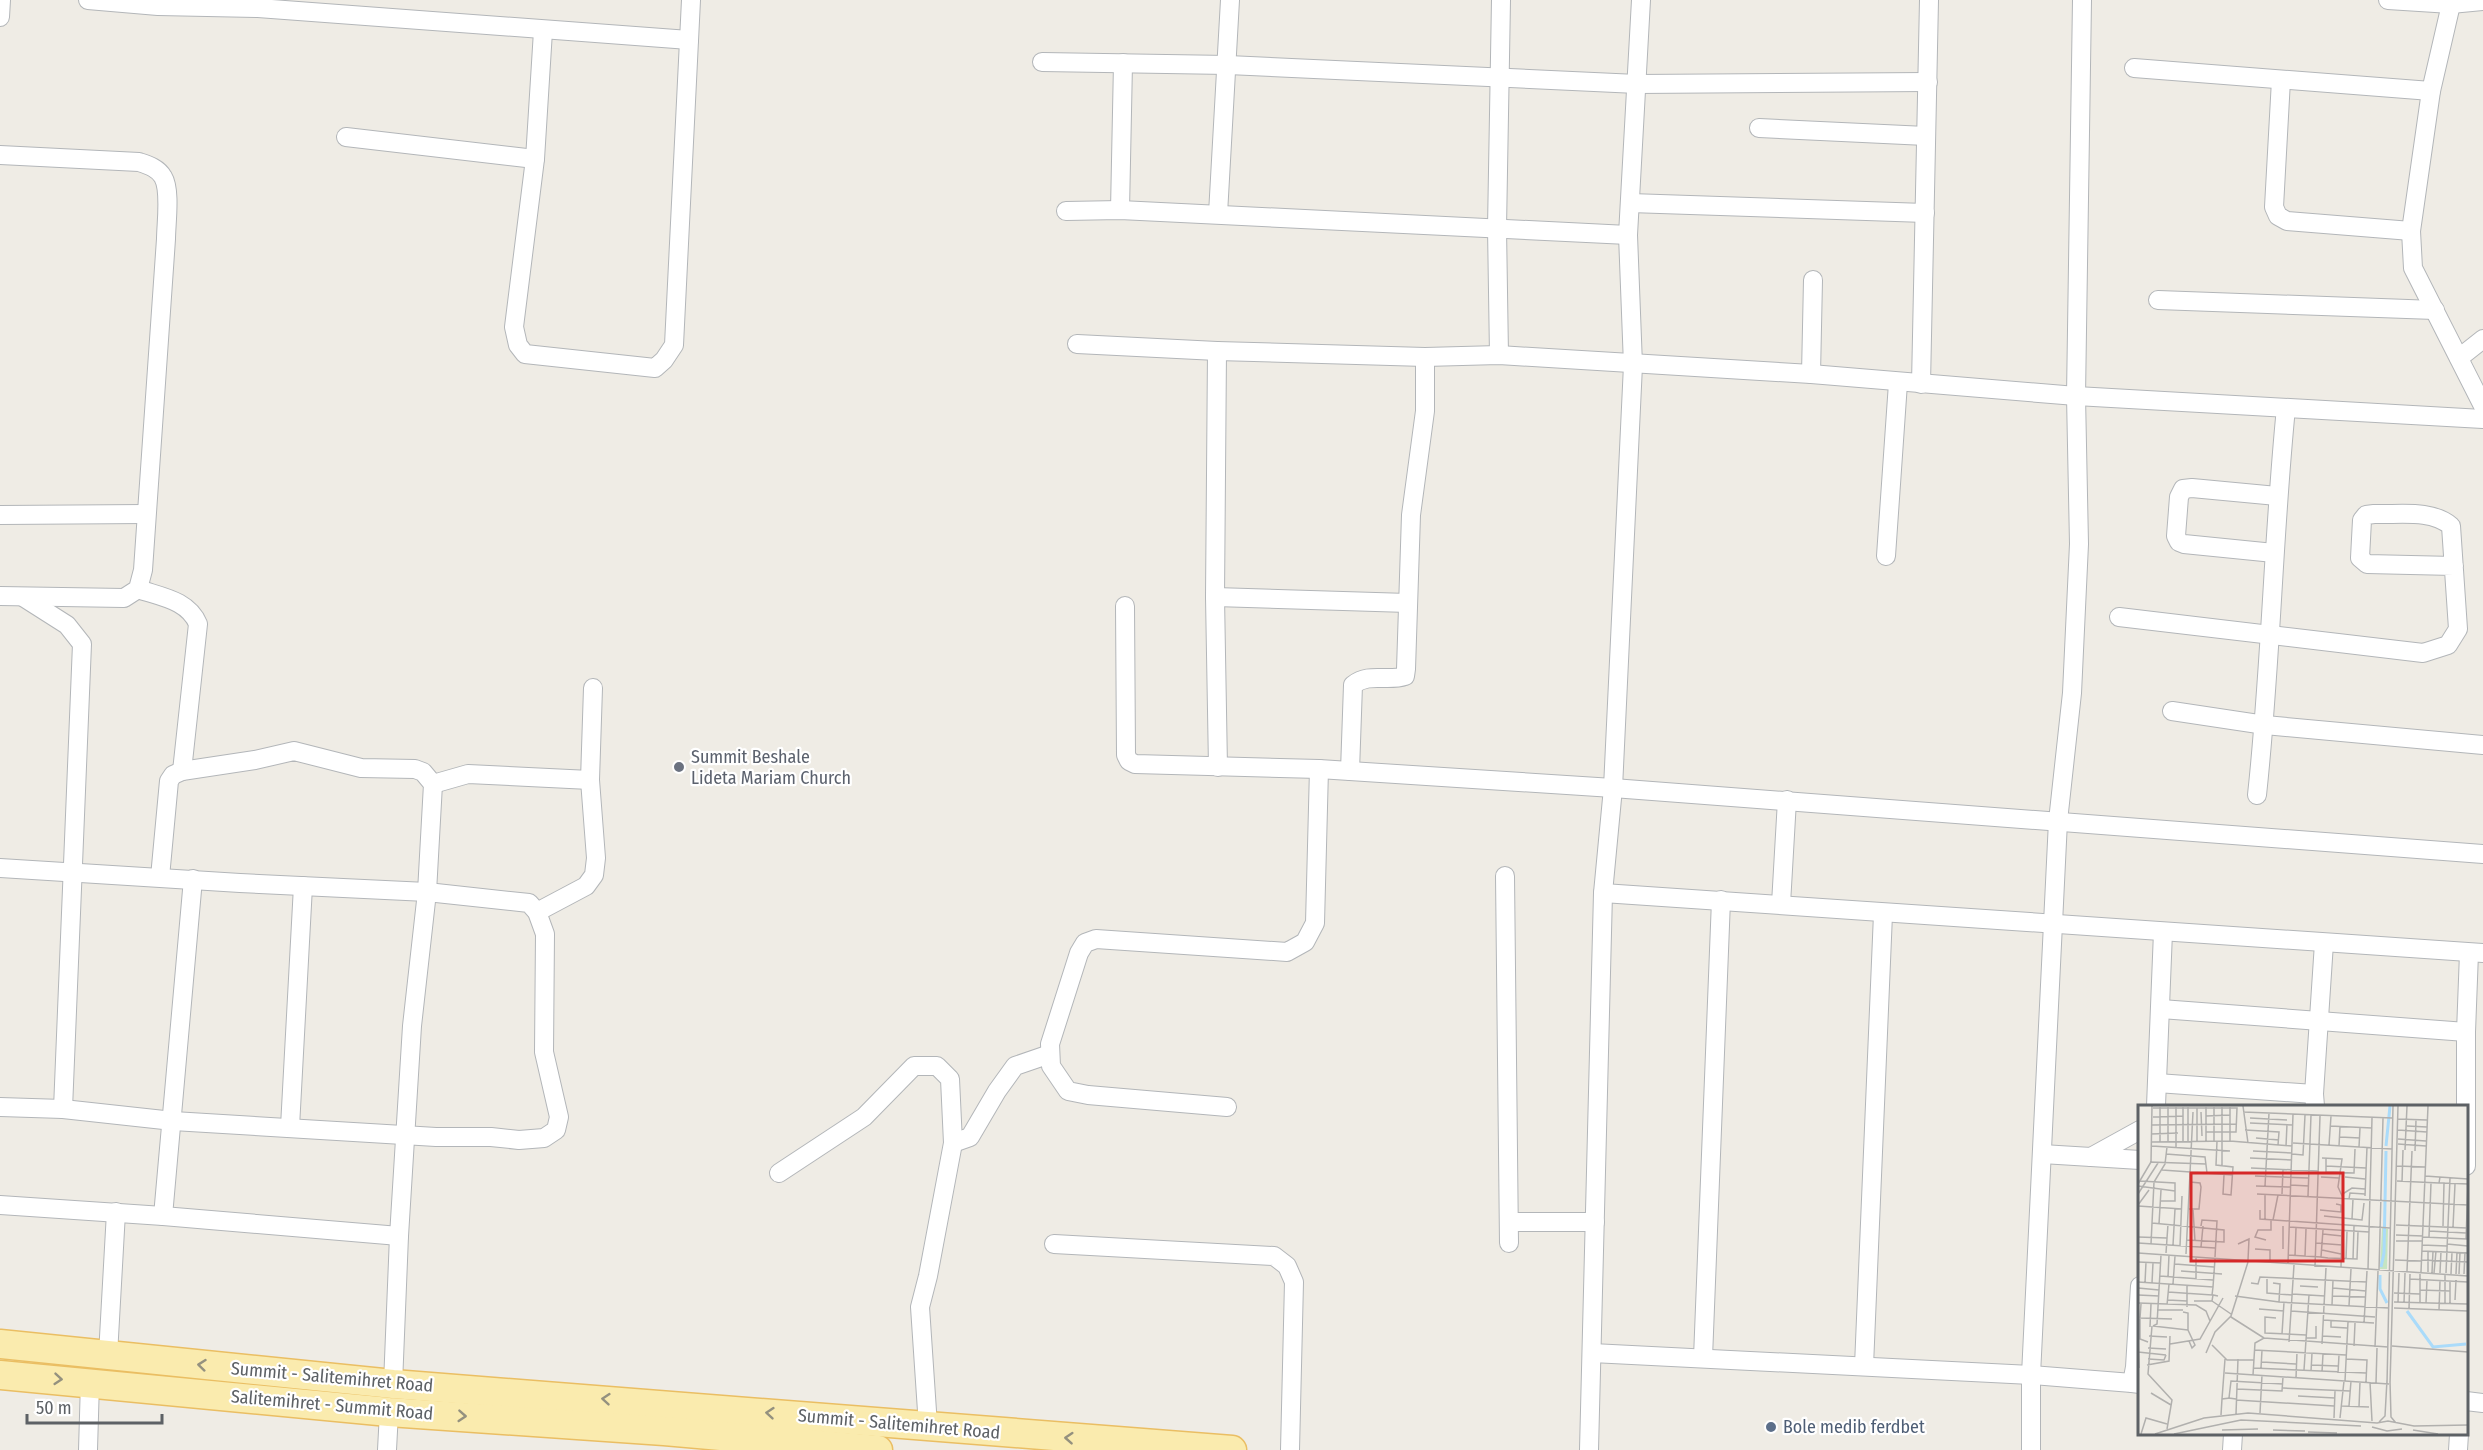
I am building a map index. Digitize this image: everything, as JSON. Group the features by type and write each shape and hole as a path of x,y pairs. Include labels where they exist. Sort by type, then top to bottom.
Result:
{"main road":[{"name":"Summit - Salitemihret Road","path":"0,1344 393,1384 664,1418"},
{"name":"Salitemihret - Summit Road","path":"0,1374 389,1412 664,1418"},
{"path":"664,1418 710,1422 878,1450"},
{"name":"Summit - Salitemihret Road","path":"710,1422 1232,1450"}],"street":[{"path":"0,17 1,0"},
{"path":"87,0 158,6 258,4 543,31 689,40"},
{"path":"543,31 535,159 514,327 519,345 525,354 655,368 664,360 674,345 691,0"},
{"path":"1218,214 1230,0"},
{"path":"1499,355 1497,228 1501,0"},
{"path":"1589,1450 1603,893 1613,788 1633,365 1628,235 1641,0"},
{"path":"1921,384 1929,0"},
{"path":"2031,1450 2031,1375 2058,821 2073,693 2079,544 2076,396 2082,0"},
{"path":"2388,0 2483,1"},
{"path":"2451,2 2431,91 2411,231 2413,268 2483,406"},
{"path":"1042,62 1228,65 1637,84 1928,82"},
{"path":"1120,210 1123,63"},
{"path":"2134,68 2431,91"},
{"path":"2281,80 2274,207 2278,216 2287,221 2411,231"},
{"path":"1760,128 1926,136"},
{"path":"346,137 535,159"},
{"path":"0,154 139,162 153,167 163,176 167,186 166,239 144,570 138,589 124,598 0,596"},
{"path":"1630,203 1925,213"},
{"path":"1066,211 1120,210 1218,214 1628,235"},
{"path":"1811,374 1813,280"},
{"path":"2158,300 2435,310"},
{"path":"2459,358 2483,339"},
{"path":"1077,344 1425,357 1499,355 1633,365 1811,374 2076,396 2483,419"},
{"path":"1217,351 1215,597 1218,767"},
{"path":"1350,771 1353,685 1361,678 1405,676 1411,516 1425,411 1425,357"},
{"path":"1886,556 1898,383"},
{"path":"2257,795 2265,725 2277,496 2286,408"},
{"path":"2274,553 2184,544 2179,542 2176,536 2179,497 2183,489 2277,496"},
{"path":"0,515 146,514"},
{"path":"2119,617 2423,653 2448,645 2458,629 2454,566 2451,526 2442,518 2374,514 2366,515 2362,520 2360,558 2367,564 2454,566"},
{"path":"138,589 183,604 194,613 198,624 182,771"},
{"path":"23,597 67,625 82,644 63,1109"},
{"path":"1215,597 1408,603"},
{"path":"1125,606 1126,754 1135,764 1319,769 1613,788 2483,854"},
{"path":"537,912 586,886 594,875 596,858 590,780 593,688"},
{"path":"2172,711 2265,725 2483,745"},
{"path":"159,877 169,781 173,775 182,771 255,760 294,751 361,768 415,769 423,772 433,784 426,892 412,1026 399,1236 393,1384"},
{"path":"1227,1107 1088,1095 1068,1091 1051,1066 1050,1044 1079,953 1085,944 1096,939 1287,952 1305,942 1315,923 1319,769"},
{"path":"433,784 468,774 590,780"},
{"path":"1781,904 1787,800"},
{"path":"0,868 426,892 529,903 537,912 545,934 544,1052 559,1117 556,1130 544,1138 519,1140 173,1121 63,1109 0,1107"},
{"path":"1505,876 1509,1243"},
{"path":"163,1216 193,879"},
{"path":"290,1127 303,886"},
{"path":"1603,893 2476,953 2466,1032 2472,1163"},
{"path":"1702,1358 1721,900"},
{"path":"1864,1366 1883,914"},
{"path":"2156,1105 2163,932"},
{"path":"2157,1083 2314,1100 2324,943"},
{"path":"2161,1009 2466,1032"},
{"path":"952,1143 970,1137 997,1091 1015,1066 1050,1054"},
{"path":"779,1173 864,1117 914,1066 937,1066 950,1079 952,1143 928,1276 920,1307 940,1435"},
{"path":"2091,1156 2138,1131"},
{"path":"2042,1154 2138,1160"},
{"path":"0,1205 116,1212 399,1236"},
{"path":"108,1355 116,1212"},
{"path":"1509,1222 1595,1222"},
{"path":"1054,1244 1274,1256 1287,1266 1294,1282 1290,1450"},
{"path":"1592,1353 2031,1375 2136,1383 2138,1306"},
{"path":"88,1450 90,1382"},
{"path":"2468,1401 2483,1403"},
{"path":"387,1450 389,1412"},
{"path":"2232,1450 2233,1435"},
{"path":"2458,1450 2459,1435"}],"place":[{"name":"Summit Beshale Lideta Mariam Church","path":"679,767"},
{"name":"Bole medib ferdbet","path":"1771,1427"}]}
